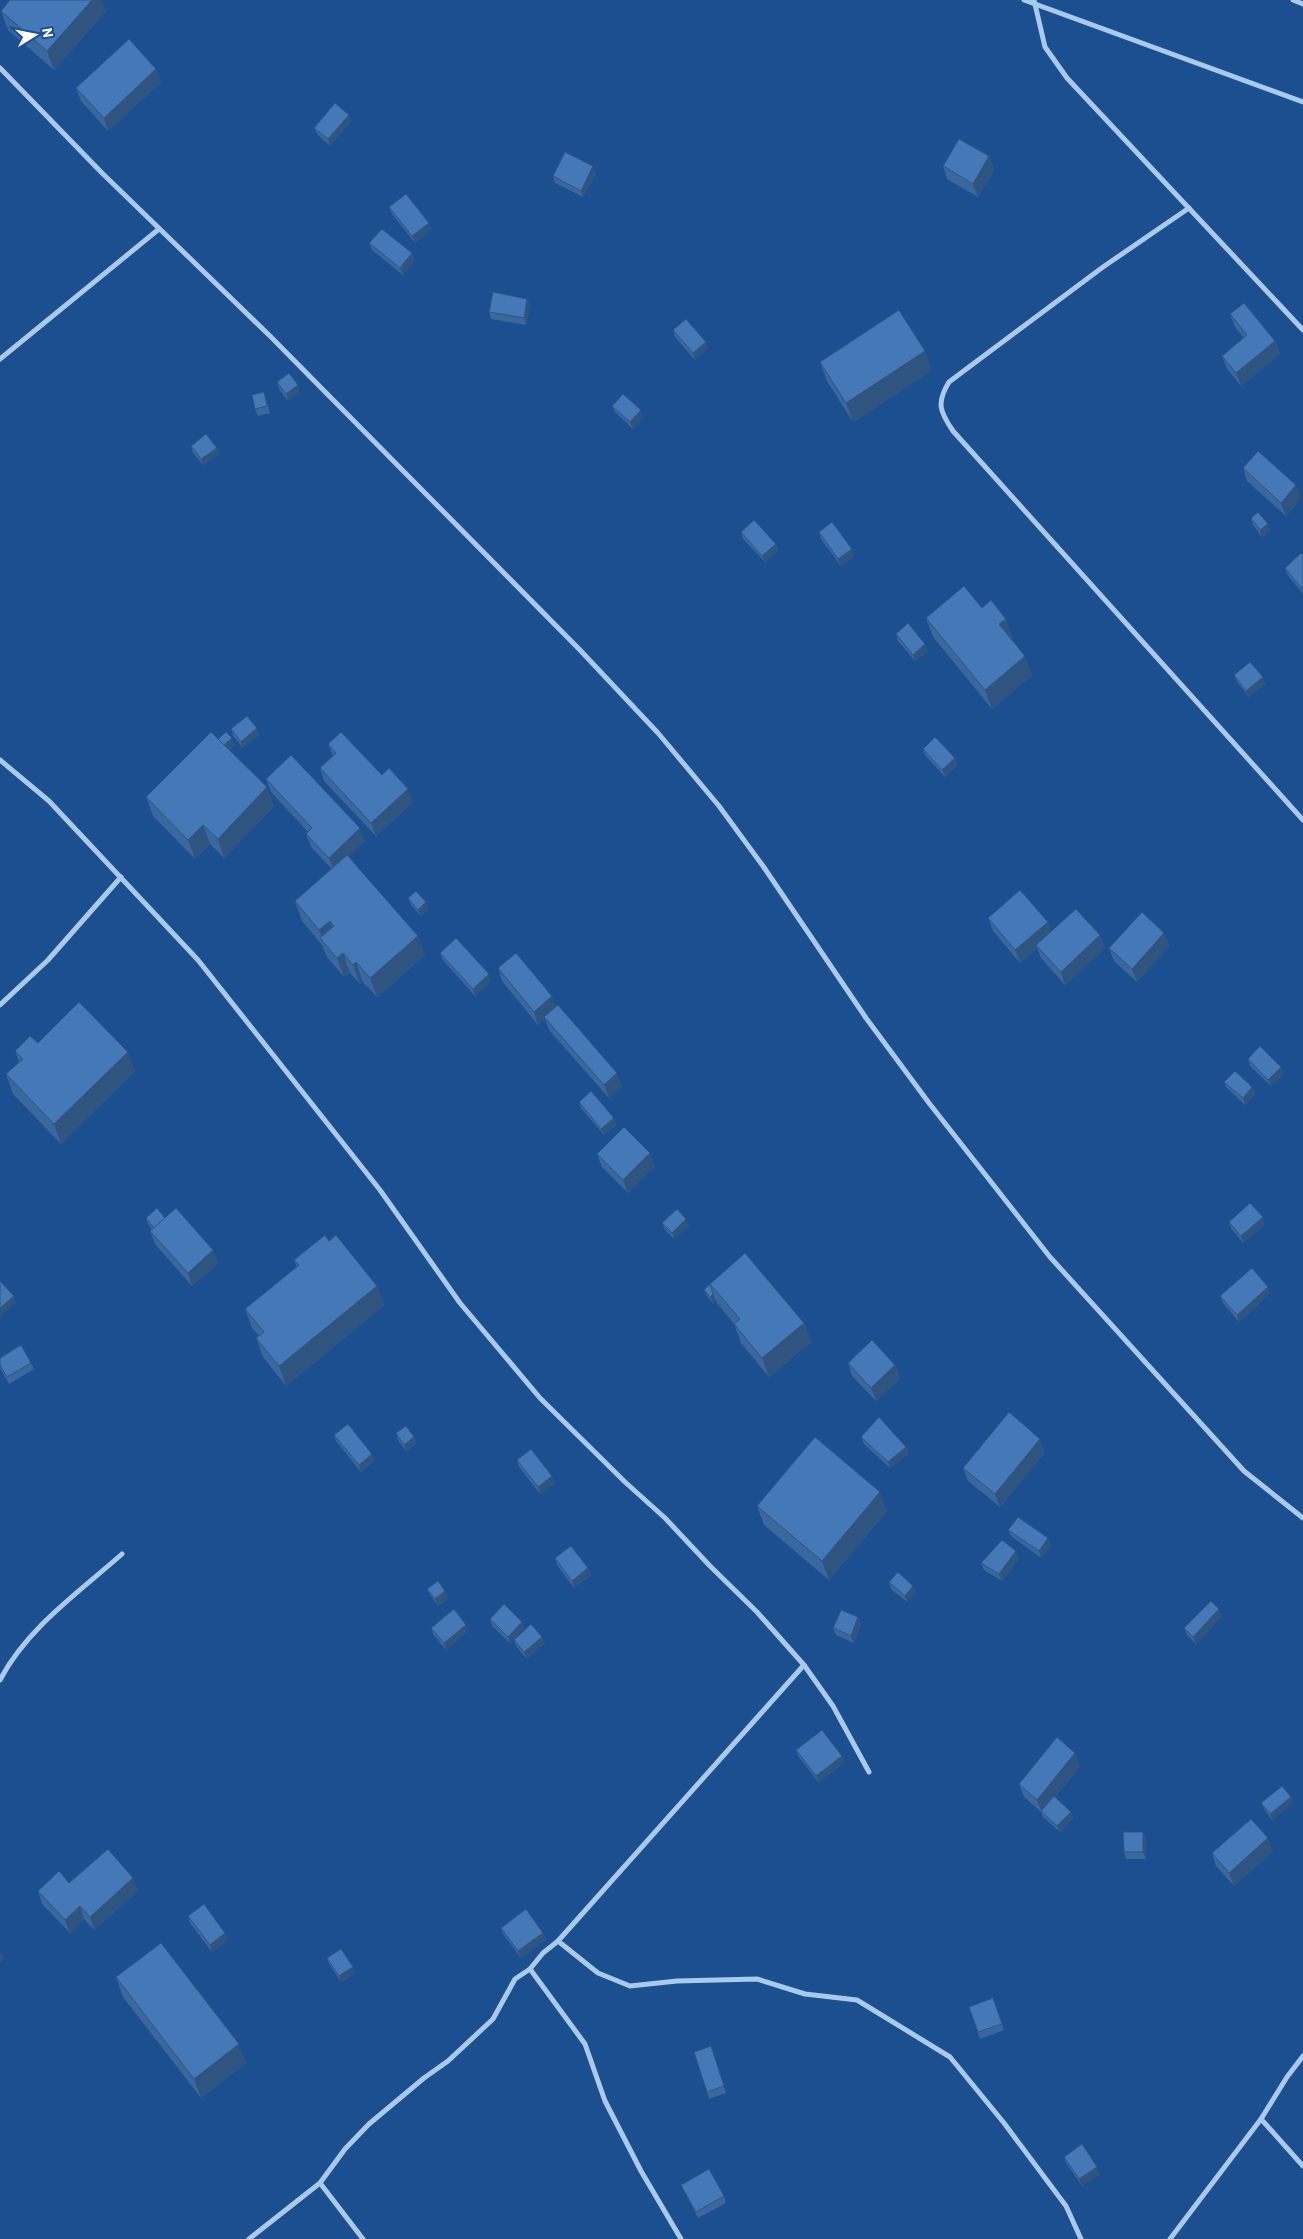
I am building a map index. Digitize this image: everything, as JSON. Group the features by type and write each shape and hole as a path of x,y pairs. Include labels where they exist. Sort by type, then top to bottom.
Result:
{"street":[{"path":"1024,0 1034,2 1303,102"},
{"path":"1293,0 1303,4"},
{"path":"1034,2 1045,47 1067,78 1303,330"},
{"path":"0,68 159,229 270,336 579,649 658,733 719,806 758,858 866,1018 929,1103 1050,1257 1244,1471 1303,1518"},
{"path":"1189,208 1103,267 949,382 941,396 942,414 966,445 1303,820"},
{"path":"0,359 159,229"},
{"path":"0,760 49,801 198,960 380,1190 460,1303 540,1398 625,1482 665,1518 757,1612 804,1665 833,1706 869,1772"},
{"path":"0,1005 48,960 121,877"},
{"path":"0,1680 28,1638 122,1554"},
{"path":"249,2239 320,2183 345,2149 370,2124 453,2056 493,2019 515,1979 530,1969 542,1953 558,1941 804,1665"},
{"path":"558,1941 598,1973 630,1986 677,1981 757,1979 805,1994 857,2000 950,2057 1004,2123 1066,2206 1082,2239"},
{"path":"530,1969 585,2044 605,2101 641,2171 681,2239"},
{"path":"1170,2239 1261,2119 1287,2076 1303,2056"},
{"path":"1261,2119 1303,2166"},
{"path":"320,2183 362,2239"}],"building":[{"path":"10,0 92,0 47,51 1,11"},
{"path":"129,39 156,69 104,118 76,88"},
{"path":"335,103 349,115 328,139 314,128"},
{"path":"959,139 989,156 973,184 943,166"},
{"path":"565,152 593,166 581,191 553,176"},
{"path":"406,194 429,223 412,236 389,207"},
{"path":"382,229 412,253 400,268 369,243"},
{"path":"493,292 527,299 524,318 489,312"},
{"path":"1244,303 1275,341 1236,373 1222,356 1247,335 1230,314"},
{"path":"899,310 925,351 846,403 820,362"},
{"path":"686,319 706,342 693,353 673,330"},
{"path":"289,373 298,385 286,394 277,382"},
{"path":"264,392 267,406 255,409 252,395"},
{"path":"623,394 641,410 630,422 612,406"},
{"path":"206,434 217,448 201,459 191,446"},
{"path":"1258,451 1296,485 1281,503 1243,468"},
{"path":"1258,512 1268,524 1260,530 1251,518"},
{"path":"754,520 776,544 762,556 741,532"},
{"path":"832,522 852,549 838,559 819,532"},
{"path":"1301,553 1303,555 1303,590 1285,568"},
{"path":"964,586 982,608 991,600 1006,619 999,624 1025,656 985,690 926,618"},
{"path":"908,623 925,644 913,655 896,634"},
{"path":"1250,662 1263,677 1246,691 1234,675"},
{"path":"247,716 257,728 241,742 231,729"},
{"path":"211,732 267,787 218,839 203,825 188,840 146,797"},
{"path":"226,732 232,738 224,745 218,739"},
{"path":"341,732 382,775 389,768 408,789 371,823 320,768 336,753 328,744"},
{"path":"935,737 955,758 942,770 923,749"},
{"path":"291,755 360,828 329,858 306,834 312,828 266,779"},
{"path":"347,855 418,936 370,978 356,962 353,965 343,953 337,958 320,938 334,926 330,921 319,930 295,901"},
{"path":"1020,890 1048,922 1015,950 988,918"},
{"path":"416,891 426,902 418,910 408,898"},
{"path":"1076,909 1100,935 1061,972 1036,945"},
{"path":"1142,912 1164,933 1132,969 1109,948"},
{"path":"456,938 489,974 473,989 440,953"},
{"path":"516,953 552,996 534,1012 498,968"},
{"path":"79,1002 128,1052 54,1124 6,1074 23,1059 15,1051 30,1036 38,1043"},
{"path":"558,1005 617,1073 604,1085 544,1017"},
{"path":"1260,1046 1281,1067 1268,1080 1248,1059"},
{"path":"1235,1071 1252,1087 1243,1098 1224,1082"},
{"path":"591,1091 614,1118 601,1129 579,1102"},
{"path":"624,1127 650,1153 623,1180 597,1154"},
{"path":"1250,1203 1263,1217 1241,1236 1229,1222"},
{"path":"157,1208 165,1218 154,1228 146,1218"},
{"path":"176,1208 213,1250 188,1273 150,1231"},
{"path":"677,1209 686,1219 672,1233 662,1223"},
{"path":"325,1235 329,1241 336,1235 377,1286 279,1366 256,1338 264,1332 245,1309 299,1265 294,1260"},
{"path":"745,1253 804,1323 762,1358 734,1324 740,1319 710,1284"},
{"path":"1252,1268 1268,1287 1237,1315 1220,1296"},
{"path":"0,1281 14,1296 0,1308"},
{"path":"710,1284 713,1294 710,1297 704,1290"},
{"path":"872,1340 895,1365 871,1388 848,1363"},
{"path":"21,1345 31,1363 7,1377 0,1365 0,1358"},
{"path":"1009,1412 1040,1439 995,1494 963,1468"},
{"path":"879,1417 906,1447 888,1462 861,1437"},
{"path":"348,1424 372,1454 359,1465 334,1435"},
{"path":"406,1426 414,1437 404,1445 396,1433"},
{"path":"815,1437 880,1492 822,1561 757,1506"},
{"path":"531,1449 552,1476 538,1487 517,1460"},
{"path":"1018,1517 1048,1538 1039,1551 1008,1530"},
{"path":"1002,1540 1016,1551 999,1574 981,1563"},
{"path":"571,1546 588,1568 572,1581 555,1558"},
{"path":"898,1572 913,1586 905,1596 889,1582"},
{"path":"438,1581 445,1591 435,1599 427,1589"},
{"path":"1211,1601 1219,1609 1193,1637 1184,1628"},
{"path":"504,1604 522,1622 508,1637 490,1619"},
{"path":"454,1609 466,1625 444,1643 431,1628"},
{"path":"841,1610 858,1617 851,1636 833,1628"},
{"path":"531,1624 542,1637 524,1652 514,1640"},
{"path":"822,1730 842,1756 816,1776 796,1750"},
{"path":"1057,1737 1075,1753 1037,1800 1019,1784"},
{"path":"1282,1786 1291,1797 1270,1814 1261,1803"},
{"path":"1054,1796 1071,1812 1057,1826 1041,1811"},
{"path":"1251,1819 1268,1838 1229,1873 1212,1853"},
{"path":"1123,1832 1143,1832 1143,1852 1124,1852"},
{"path":"108,1849 133,1878 90,1917 80,1906 65,1920 38,1891 59,1871 69,1883"},
{"path":"204,1904 225,1933 210,1945 188,1916"},
{"path":"526,1909 543,1933 518,1951 501,1928"},
{"path":"161,1943 239,2044 194,2079 116,1977"},
{"path":"341,1949 353,1967 339,1976 327,1958"},
{"path":"993,1998 1002,2024 978,2032 969,2007"},
{"path":"711,2046 724,2086 707,2092 694,2052"},
{"path":"1082,2144 1097,2167 1079,2179 1064,2157"},
{"path":"709,2169 724,2196 696,2212 681,2185"}]}
